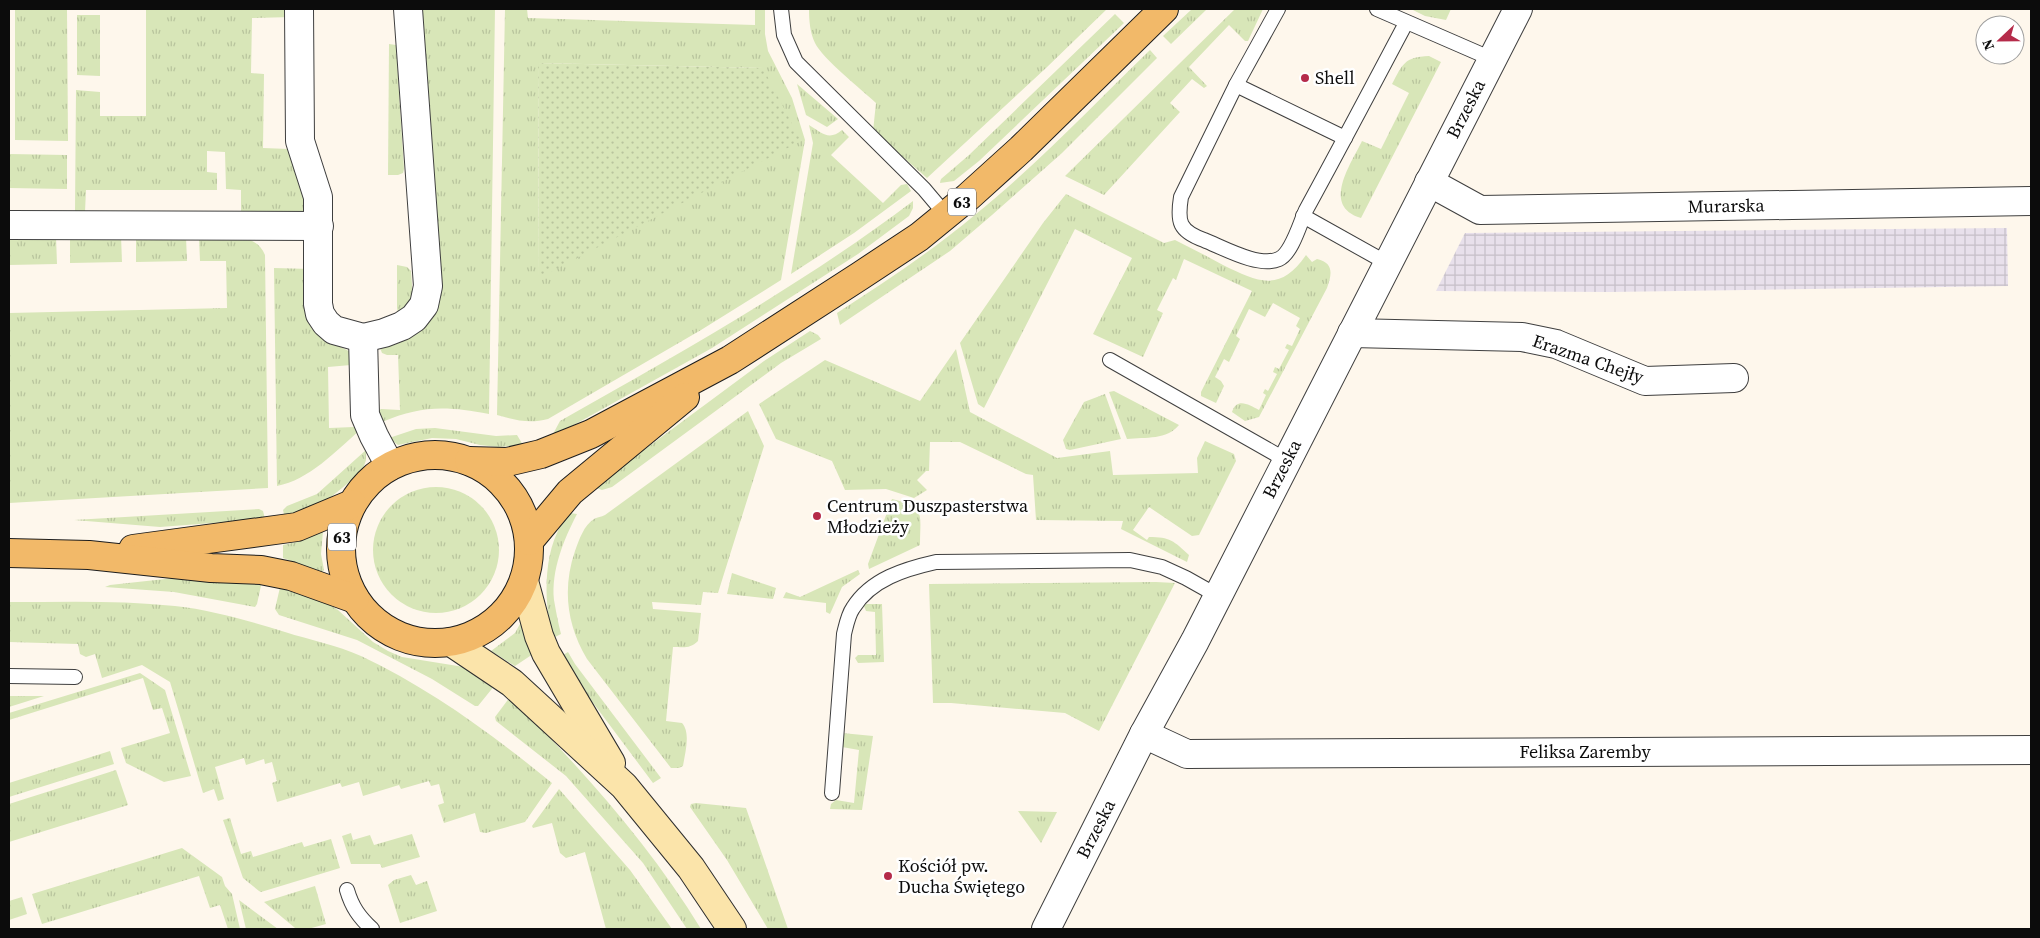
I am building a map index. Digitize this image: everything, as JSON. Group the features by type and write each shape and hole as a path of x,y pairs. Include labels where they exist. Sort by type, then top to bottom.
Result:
{"main road":[{"name":"63","path":"469,461 492,474 510,493 523,516 529,541 524,581 513,603 496,621 475,635 452,642 424,643 397,636 373,621 355,599 344,577 340,552 343,527 352,504 369,482 390,466 416,457 443,455 469,461 507,462 541,454 591,434 730,360 860,276 919,236 946,215 1003,166 1164,9"},
{"name":"63","path":"529,541 570,492 730,360"},
{"name":"63","path":"89,555 297,527 352,504"},
{"name":"63","path":"9,554 89,555 211,568 273,571 355,599"},
{"path":"524,581 539,636 546,653 624,786"},
{"path":"452,642 512,683 624,786 691,868 732,929"}],"street":[{"path":"299,9 300,141 318,197 318,290 320,314 334,330 363,338 384,333 414,318 424,305 428,286 408,9"},
{"name":"Brzeska","path":"1046,929 1144,734 1218,596 1518,9"},
{"name":"Murarska","path":"1429,182 1480,210 2031,201"},
{"path":"9,225 319,226"},
{"name":"Erazma Chejły","path":"1352,333 1522,336 1556,344 1645,381 1734,378"},
{"path":"363,338 365,415 390,466"},
{"name":"Feliksa Zaremby","path":"1144,734 1187,754 2031,750"}],"lane":[{"path":"780,9 784,36 796,62 924,189 946,215"},
{"path":"1278,9 1236,85 1181,197 1178,213 1180,224 1190,235 1262,262 1281,258 1287,253 1303,216 1406,23"},
{"path":"1377,9 1492,59"},
{"path":"1236,85 1345,138"},
{"path":"1303,216 1387,263"},
{"path":"1110,360 1286,460"},
{"path":"832,793 844,634 852,609 865,594 884,580 910,568 936,562 1130,560 1162,567 1218,596"},
{"path":"9,676 75,677"},
{"path":"346,890 352,906 361,920 372,929"}],"shaded area":[{"path":"2007,228 2008,286 1610,292 1436,291 1465,233"}],"green space":[{"path":"15,9 67,9 68,141 15,140"},
{"path":"146,9 291,9 292,17 252,18 251,73 264,74 263,148 289,149 309,212 241,212 241,190 226,189 225,152 207,151 207,172 217,173 217,190 86,190 85,212 75,211 76,90 100,92 100,116 146,116"},
{"path":"418,9 495,9 489,414 460,409 435,409 410,412 382,422 378,411 381,409 400,410 398,355 387,355 382,353 380,348 424,325"},
{"path":"505,9 527,9 528,18 755,25 755,9 765,9 765,34 768,51 792,98 805,140 781,280 701,330 548,419 528,421 497,415","holes":["538,63 763,68 539,277"]},
{"path":"809,9 1107,9 927,178 873,131 876,103 819,49 812,35"},
{"path":"1192,9 1207,9 1171,44 1163,36"},
{"path":"1235,9 1263,9 1248,41 1245,41 1229,25 1189,67 1207,86 1204,88 1192,79 1170,103 1180,112 1104,195 1065,176"},
{"path":"1411,9 1451,9 1446,20 1425,16"},
{"path":"1115,14 1124,23 979,161 954,181 940,183 941,179 969,155"},
{"path":"77,15 100,15 100,76 77,75"},
{"path":"389,44 396,45 404,169 403,173 398,175 388,175"},
{"path":"1150,50 1157,58 1062,153 950,251 840,325 837,313 925,253 999,195 1043,155"},
{"path":"1429,56 1441,62 1361,218 1349,212 1343,204 1341,194 1346,172 1362,141 1381,149 1409,93 1392,84 1402,67 1409,60"},
{"path":"538,63 763,68 801,141 539,278"},
{"path":"797,84 838,119 827,127 806,115"},
{"path":"809,125 826,135 833,135 842,130 849,137 831,155 883,203 901,185 907,184 911,191 854,233 791,274 813,143"},
{"path":"9,154 67,155 67,189 9,188"},
{"path":"1066,194 1164,243 1175,240 1247,276 1268,281 1278,279 1287,275 1306,255 1312,262 1317,259 1329,266 1331,274 1327,288 1259,417 1245,421 1232,412 1234,407 1240,403 1259,410 1266,395 1263,393 1265,389 1268,391 1277,374 1273,372 1275,367 1279,369 1289,350 1285,348 1287,344 1292,346 1300,329 1296,326 1300,318 1273,303 1265,317 1249,309 1236,336 1240,339 1229,362 1224,359 1215,377 1224,386 1216,403 1201,396 1201,392 1252,291 1184,259 1176,280 1173,278 1157,310 1163,313 1143,357 1093,334 1132,258 1075,229 984,408 978,404 960,343 1043,223"},
{"path":"913,201 913,208 909,216 858,254 712,348 554,436 553,434 560,421 695,344 784,290 871,232"},
{"path":"9,236 56,237 57,264 9,265"},
{"path":"121,236 122,262 70,263 70,237"},
{"path":"136,237 186,237 187,261 136,262"},
{"path":"237,237 246,239 260,247 265,255 268,488 9,503 9,313 227,308 226,261 200,261 199,238"},
{"path":"397,265 407,267 411,271 413,299 407,309 398,313 397,308"},
{"path":"274,268 311,269 319,332 326,340 353,354 351,365 328,367 329,428 354,427 360,430 322,464 300,478 277,486"},
{"path":"810,331 821,339 781,363 612,487 602,490 594,487 764,361"},
{"path":"956,349 970,412 1057,458 1110,451 1113,475 1198,473 1197,458 1205,441 1234,454 1236,461 1199,535 1192,536 1149,507 1133,530 1147,540 1149,537 1156,537 1171,541 1189,555 1187,562 1121,529 1123,521 1036,520 1033,475 1026,474 960,442 930,442 929,471 926,471 917,480 927,490 914,498 886,489 845,490 832,461 776,439 759,404 825,360 920,401"},
{"path":"1114,391 1179,425 1174,430 1162,435 1149,438 1127,439 1109,392"},
{"path":"1105,394 1121,439 1070,450 1066,449 1063,440 1084,402"},
{"path":"748,411 764,446 718,593 703,592 701,605 652,602 653,609 701,613 698,641 689,646 673,647 666,721 682,723 685,727 687,738 683,766 671,768 587,659 580,646 571,620 569,606 568,593 571,565 580,538 590,522 605,515"},
{"path":"435,428 496,436 517,435 523,445 498,447 456,439 432,438 398,445 389,438 416,429"},
{"path":"366,450 366,460 363,469 347,484 326,501 285,519 283,510 287,506 317,494"},
{"path":"436,487 460,492 480,506 494,526 499,550 494,574 480,594 460,608 436,613 412,608 392,594 378,574 373,550 378,526 392,506 412,492"},
{"path":"892,499 911,505 919,513 920,545 869,569 868,564"},
{"path":"259,509 263,511 265,519 160,527 74,520"},
{"path":"570,513 577,514 560,555 554,577 554,600 561,634 553,638 548,607 547,573 554,540 561,525"},
{"path":"323,531 321,554 324,570 322,572 283,558 283,545 301,541"},
{"path":"858,570 860,574 842,587 830,614 826,612 826,603 783,598 786,592 800,597"},
{"path":"732,573 776,588 773,599 727,594"},
{"path":"174,578 262,581 255,607 174,592 105,587"},
{"path":"281,583 319,598 338,610 373,642 388,651 402,657 464,667 495,685 478,706 475,706 432,679 357,640 279,615 275,609"},
{"path":"1175,583 1099,731 1065,713 933,703 929,584"},
{"path":"9,602 113,602 189,608 244,620 343,649 387,669 437,698 484,730 552,783 525,822 486,833 480,832 475,813 444,823 438,805 444,803 439,784 431,786 429,781 401,789 399,785 363,796 359,782 342,787 340,783 277,802 272,783 277,781 272,762 265,764 264,759 246,765 244,758 215,767 224,799 218,801 214,789 203,793 170,682 142,665 102,678 95,654 86,657 80,654 78,644 9,642"},
{"path":"866,604 882,604 884,662 858,663 855,658 858,655 876,655 875,612 866,611 864,606"},
{"path":"520,624 523,624 533,654 515,666 491,651 515,633"},
{"path":"568,652 661,778 653,783 579,684 563,655"},
{"path":"140,673 165,690 191,776 164,782 126,763 121,748 170,733 162,708 153,710 143,678 9,720 9,713"},
{"path":"9,696 44,696 9,707"},
{"path":"510,697 588,779 637,837 701,929 687,929 643,863 566,776 496,721 495,717"},
{"path":"842,733 873,736 862,810 830,809 831,804 836,800 854,803 859,750 842,747"},
{"path":"110,751 114,764 9,797 9,783"},
{"path":"116,770 128,805 9,842 9,804"},
{"path":"559,789 630,870 672,929 606,929 585,852 566,858 560,853 552,823 533,828 532,826"},
{"path":"691,804 746,808 788,929 768,929 727,860 690,807"},
{"path":"1018,811 1057,812 1041,843"},
{"path":"230,818 241,854 251,851 253,857 302,842 304,847 331,839 340,868 261,892 243,878 223,820"},
{"path":"351,833 353,840 370,835 374,845 412,834 420,857 382,868 380,864 351,864 342,836"},
{"path":"182,848 222,877 225,886 232,894 240,929 228,929 220,905 210,908 199,876 42,924 32,894"},
{"path":"411,875 416,885 427,881 437,911 400,923 388,885 394,880"},
{"path":"315,886 326,924 308,929 295,928 264,902"},
{"path":"22,897 27,914 9,920 9,901"},
{"path":"239,900 278,929 246,929"}],"place":[{"name":"Shell","path":"1305,78"},
{"name":"Centrum Duszpasterstwa Młodzieży","path":"817,516"},
{"name":"Kościół pw. Ducha Świętego","path":"888,876"}]}
